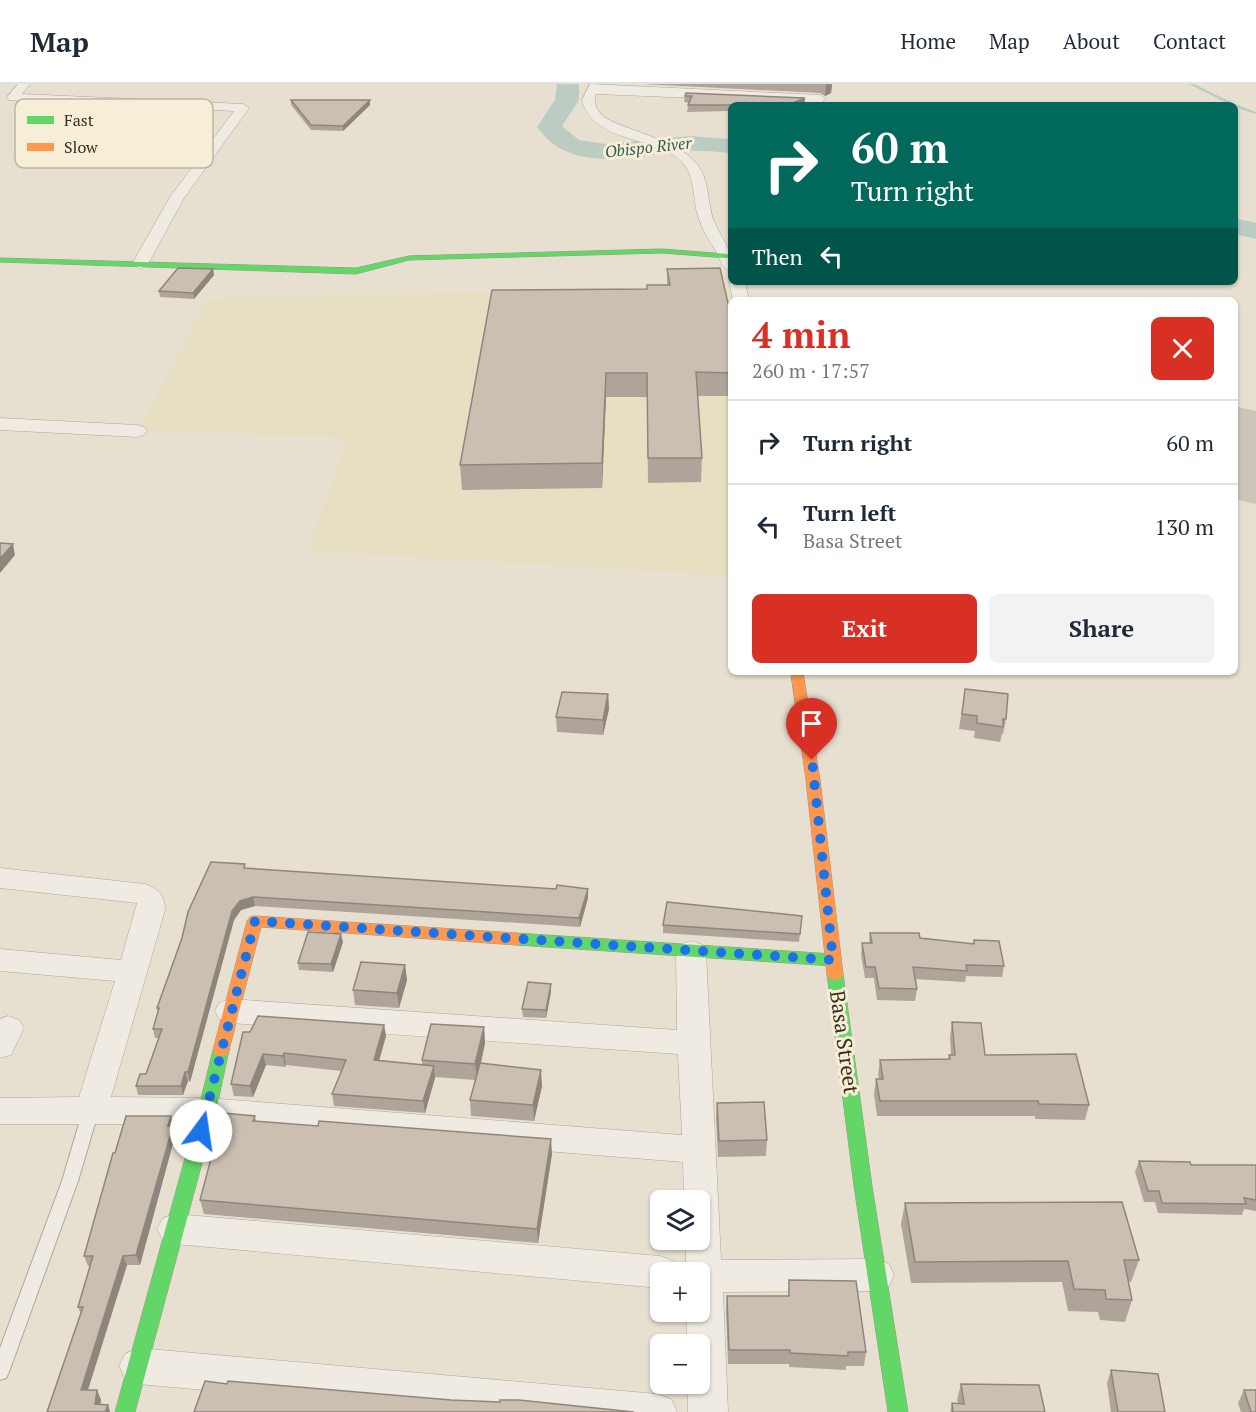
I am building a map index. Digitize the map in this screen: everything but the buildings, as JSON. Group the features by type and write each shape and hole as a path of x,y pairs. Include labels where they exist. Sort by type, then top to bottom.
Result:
{"street":[{"path":"24,84 13,97 55,99"},
{"path":"728,259 705,217 695,171 689,161 595,117 590,110 588,99 595,86 820,99"},
{"path":"213,107 243,108 213,148"},
{"path":"140,264 177,197 199,168"},
{"path":"0,260 356,271 409,258 662,251 728,261"},
{"path":"0,424 137,431"},
{"name":"Basa Street","path":"798,675 812,760 833,960 876,1275 898,1412"},
{"path":"0,878 145,894 151,901 152,909 92,1110"},
{"path":"125,1412 207,1111 230,1011 255,921 833,960"},
{"path":"691,952 693,1043 700,1150 702,1262"},
{"path":"0,960 133,972"},
{"path":"230,1011 693,1043"},
{"path":"0,1111 207,1111 700,1150"},
{"path":"175,1229 650,1271"},
{"path":"710,1276 876,1275"},
{"path":"704,1322 708,1412"},
{"path":"138,1366 657,1412"}],"lane":[{"path":"0,1372 70,1181 92,1110"}],"shaded area":[{"path":"730,286 732,297 728,297 728,576 308,551 347,438 139,430 207,299"}],"waterway":[{"name":"Obispo River","path":"568,84 567,100 549,127 570,145 605,152 690,144 710,143 728,146"},
{"path":"1191,84 1228,102"},
{"path":"1238,106 1256,113"},
{"name":"Obispo River","path":"1238,227 1256,231"}],"runway":[{"path":"1238,449 1256,463"}],"traffic: fast":[{"path":"0,260 356,271 409,258 662,251 727,256"},
{"path":"516,939 833,960"},
{"path":"835,974 863,1186 898,1412"},
{"path":"125,1412 207,1111 221,1050"}],"traffic: slow":[{"path":"797,675 813,780 835,974"},
{"path":"221,1050 255,921 516,939"}],"route":[{"path":"201,1131 255,921 833,960 812,760"}]}
